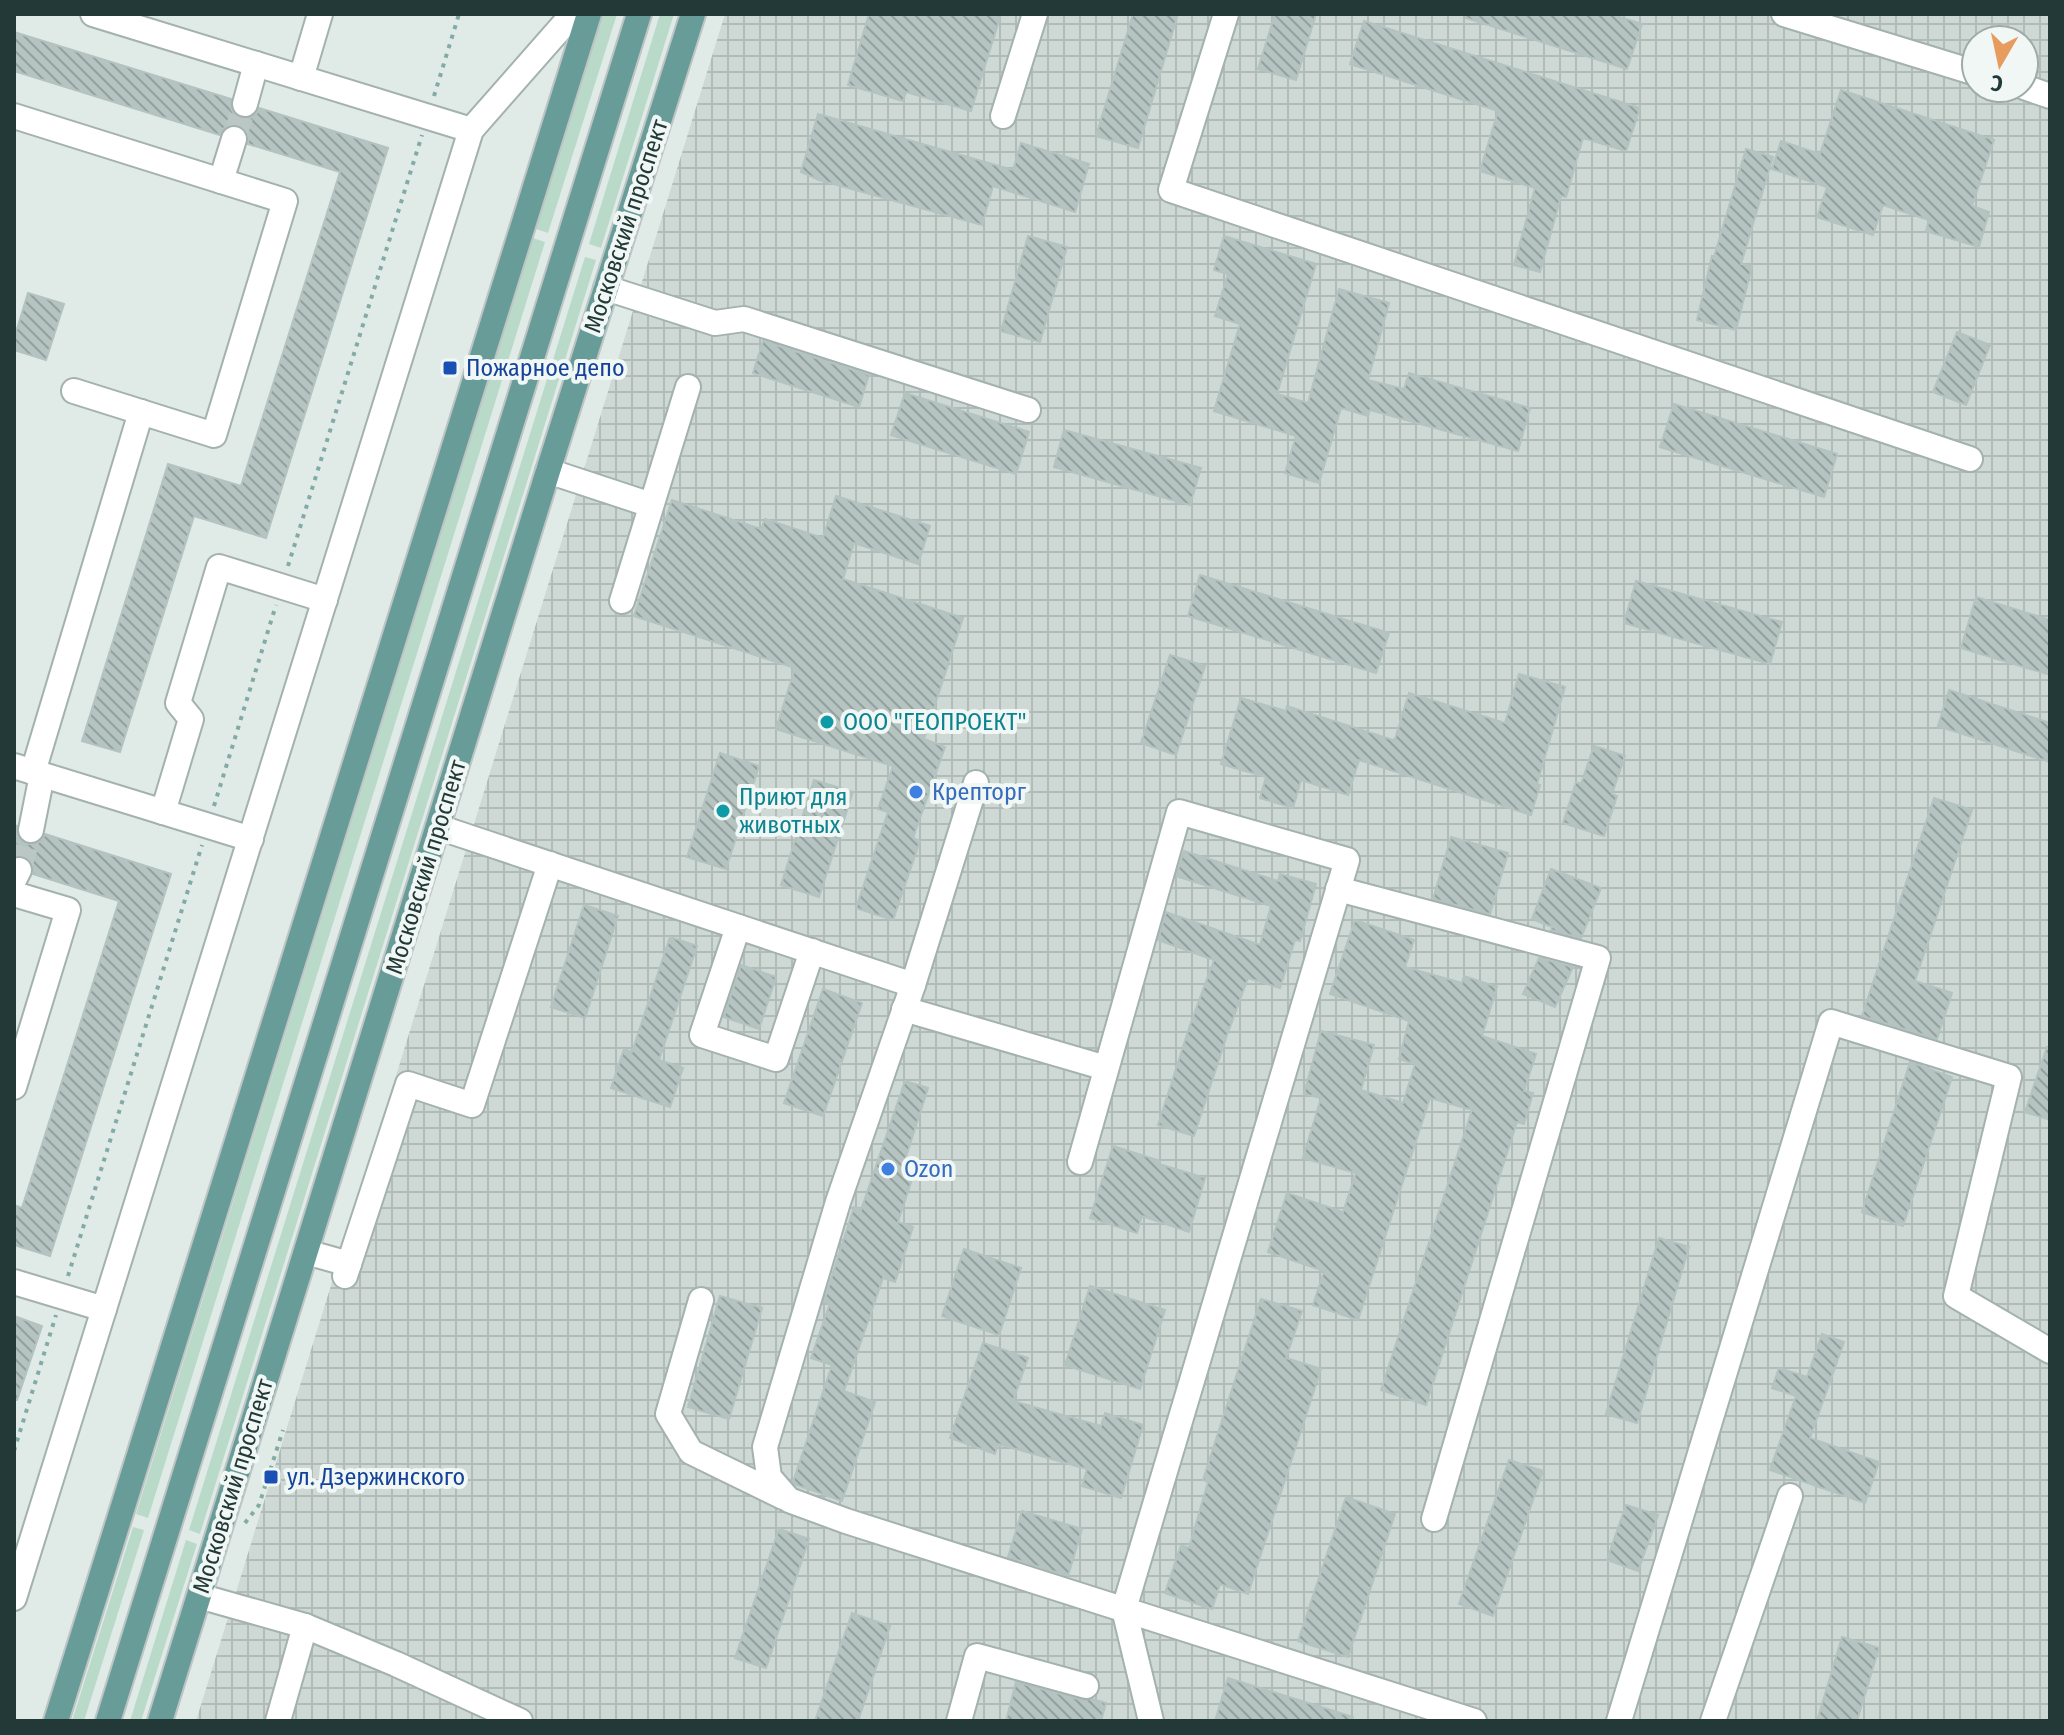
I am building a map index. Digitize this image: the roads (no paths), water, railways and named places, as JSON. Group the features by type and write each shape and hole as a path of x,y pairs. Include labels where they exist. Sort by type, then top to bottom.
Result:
{"main road":[{"path":"56,1721 589,14"},
{"name":"Московский проспект","path":"108,1721 639,14"},
{"name":"Московский проспект","path":"160,1721 693,14"}],"street":[{"path":"93,14 471,130"},
{"path":"301,78 320,14"},
{"path":"14,1598 471,130 573,14"},
{"path":"1003,116 1035,14"},
{"path":"1226,14 1171,190 1970,459"},
{"path":"1784,14 1960,68"},
{"path":"245,104 256,64"},
{"path":"14,116 285,201 214,435 74,391"},
{"path":"221,181 234,139"},
{"path":"606,288 715,323 744,319 1028,410"},
{"path":"622,601 688,387"},
{"path":"31,830 30,771 141,412"},
{"path":"548,471 651,505"},
{"path":"163,812 191,719 178,703 219,567 325,600"},
{"path":"30,771 251,839"},
{"path":"789,1500 769,1477 765,1447 838,1202 913,985 976,783"},
{"path":"1080,1162 1179,812 1347,860 1124,1609 1151,1721"},
{"path":"438,827 913,985"},
{"path":"306,1252 347,1270 408,1084 472,1105 550,864"},
{"path":"1338,889 1598,958 1434,1519"},
{"path":"14,894 68,910 14,1087"},
{"path":"738,927 702,1035 776,1059 812,951"},
{"path":"904,1009 1106,1068"},
{"path":"1619,1721 1831,1022 2009,1077 1956,1296 2050,1351"},
{"path":"14,1282 104,1309"},
{"path":"701,1300 668,1414 691,1452 789,1500 846,1521 1474,1721"},
{"path":"1713,1721 1790,1496"},
{"path":"199,1596 305,1626 520,1721"},
{"path":"278,1721 305,1626"},
{"path":"959,1721 977,1656 1086,1686"}],"tunnel":[{"path":"234,139 245,104"},
{"path":"19,870 31,830"}],"place":[{"name":"Пожарное депо","path":"450,368"},
{"name":"ООО \"ГЕОПРОЕКТ\"","path":"827,722"},
{"name":"Крепторг","path":"916,792"},
{"name":"Приют для животных","path":"723,811"},
{"name":"Ozon","path":"888,1169"},
{"name":"ул. Дзержинского","path":"271,1477"}]}
